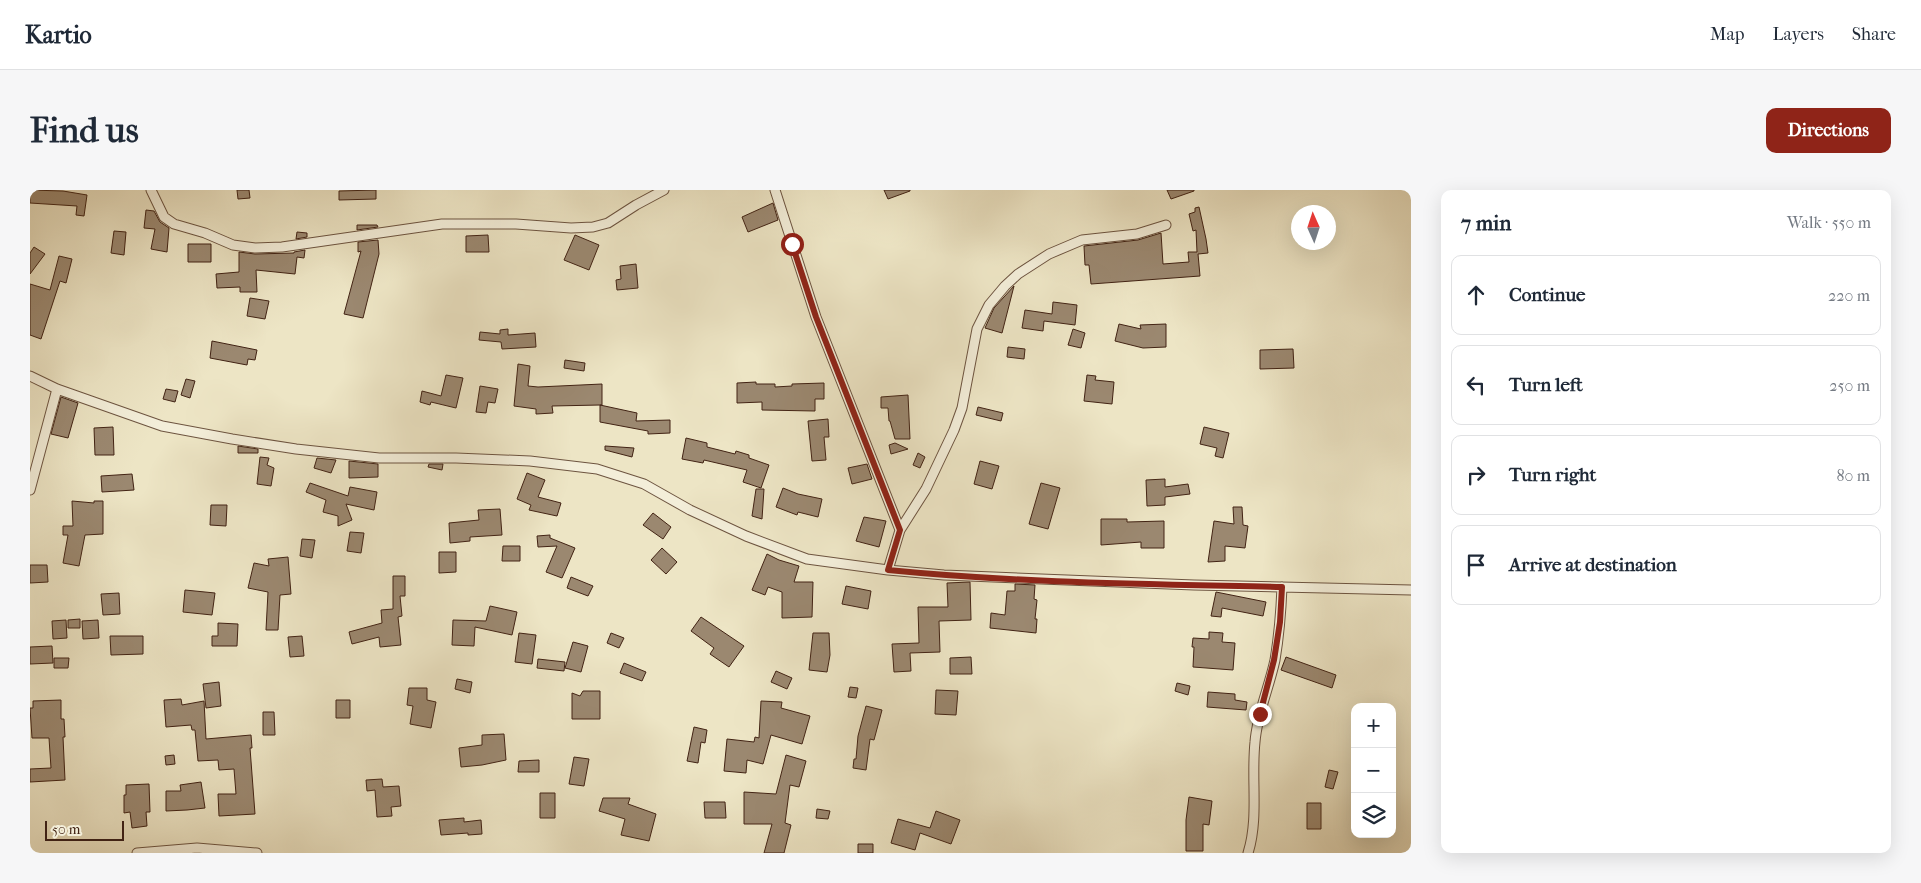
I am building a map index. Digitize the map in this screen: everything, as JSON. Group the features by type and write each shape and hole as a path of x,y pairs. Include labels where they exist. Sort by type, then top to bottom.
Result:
{"street":[{"path":"151,190 164,217 174,224 233,245 255,248 282,247 442,224 516,224 593,228 608,223 664,190"},
{"path":"774,190 816,317 900,530"},
{"path":"888,570 900,530 926,489 944,453 962,408 977,329 989,304 1018,274 1049,254 1082,240 1137,234 1166,225"},
{"path":"30,376 57,389 162,426 296,449 379,458 456,458 530,461 597,469 644,484 690,510 746,536 808,559 888,570 944,575 1411,590"},
{"path":"30,490 57,389"},
{"path":"1248,853 1254,828 1253,779 1255,741 1274,660 1280,622 1282,587"},
{"path":"137,853 197,848 257,853"}],"building":[{"path":"30,190 63,191 87,195 84,216 76,215 77,206 30,203"},
{"path":"237,190 249,190 250,198 238,199"},
{"path":"376,190 376,199 339,200 339,191"},
{"path":"884,190 910,190 910,191 888,199"},
{"path":"1167,190 1194,190 1194,191 1171,199"},
{"path":"773,203 778,220 748,232 742,217"},
{"path":"1199,207 1208,253 1198,254 1200,276 1091,284 1089,265 1085,265 1084,246 1138,240 1161,233 1163,264 1189,262 1188,252 1197,252 1196,230 1193,231 1189,214 1195,212 1195,208"},
{"path":"146,210 154,211 160,222 169,228 167,252 151,249 155,229 144,228"},
{"path":"357,225 377,225 378,227 357,230"},
{"path":"114,231 126,232 124,255 111,253"},
{"path":"297,232 307,233 307,237 296,239"},
{"path":"488,235 489,252 466,252 466,236"},
{"path":"575,235 599,245 589,270 564,260"},
{"path":"378,240 379,254 363,318 344,314 361,251 358,252 358,242"},
{"path":"188,244 211,244 211,262 188,262"},
{"path":"34,247 45,254 30,274 30,253"},
{"path":"305,250 304,258 297,257 295,274 256,270 257,292 240,292 240,287 217,288 216,274 239,272 239,252 255,254 294,253"},
{"path":"59,256 72,259 66,283 60,281 41,339 30,335 30,284 50,290"},
{"path":"636,264 638,288 617,290 616,280 621,279 620,266"},
{"path":"1014,286 1002,333 985,328 994,308"},
{"path":"250,298 269,301 265,319 247,316"},
{"path":"1053,302 1077,305 1075,325 1044,321 1043,331 1022,328 1025,310 1052,314"},
{"path":"1119,324 1141,329 1140,325 1166,324 1166,347 1143,348 1115,341"},
{"path":"508,329 508,335 535,333 536,347 502,349 501,342 479,340 480,332 500,334 500,330"},
{"path":"1073,329 1085,333 1081,348 1068,345"},
{"path":"212,341 257,350 255,360 248,359 247,365 210,358"},
{"path":"1008,347 1025,349 1024,359 1007,357"},
{"path":"1293,349 1294,368 1260,369 1260,350"},
{"path":"565,360 585,363 584,371 564,368"},
{"path":"518,364 530,366 528,386 602,384 602,405 552,406 553,413 536,414 536,409 514,406"},
{"path":"446,375 463,378 456,408 431,402 430,405 420,402 422,391 441,396"},
{"path":"1087,375 1096,376 1095,380 1114,382 1112,404 1084,401"},
{"path":"186,379 195,381 190,398 181,395"},
{"path":"756,382 756,384 775,384 775,387 792,386 792,384 824,383 824,399 815,399 815,411 762,410 762,402 737,403 737,383"},
{"path":"480,386 498,389 495,403 488,402 486,413 476,412"},
{"path":"166,389 178,391 175,402 163,399"},
{"path":"908,395 910,439 895,439 889,421 888,408 881,408 881,397"},
{"path":"61,397 78,403 68,438 51,434"},
{"path":"600,405 637,413 636,421 670,420 670,433 648,434 648,431 600,422"},
{"path":"978,407 1003,413 1001,421 976,415"},
{"path":"828,419 829,437 824,437 826,460 812,461 808,421"},
{"path":"113,427 114,455 95,455 94,428"},
{"path":"1204,427 1229,433 1223,458 1215,456 1217,448 1200,444"},
{"path":"686,438 707,443 707,447 735,454 736,451 749,455 749,458 769,465 761,488 743,482 747,470 704,460 703,463 682,459"},
{"path":"895,443 908,449 891,454 889,445"},
{"path":"238,446 258,449 258,453 238,453"},
{"path":"605,446 634,448 632,457 605,450"},
{"path":"918,453 925,457 920,468 913,465"},
{"path":"260,457 269,458 267,465 274,468 271,486 257,484"},
{"path":"317,458 336,460 331,473 314,468"},
{"path":"349,461 378,464 378,477 349,478"},
{"path":"980,461 999,466 992,489 974,484"},
{"path":"429,464 443,464 442,470 428,467"},
{"path":"867,464 872,479 852,484 848,468"},
{"path":"527,473 545,480 538,497 561,503 557,516 529,510 531,505 517,499"},
{"path":"132,474 134,490 102,492 101,476"},
{"path":"1165,479 1165,487 1188,484 1190,494 1165,497 1165,505 1147,506 1146,480"},
{"path":"310,483 348,496 350,487 377,492 374,510 346,504 352,520 338,526 338,516 323,512 326,500 306,492"},
{"path":"1041,483 1060,488 1048,529 1029,524"},
{"path":"783,488 798,494 822,499 818,517 798,512 797,515 776,507"},
{"path":"756,489 764,489 762,519 752,516"},
{"path":"72,501 94,503 94,501 103,501 103,534 85,535 79,566 63,563 68,535 63,535 63,526 73,526"},
{"path":"211,505 227,505 226,526 210,525"},
{"path":"1233,507 1242,507 1243,525 1248,526 1245,548 1225,546 1225,561 1208,562 1214,521 1234,524"},
{"path":"500,509 502,535 470,537 470,541 450,543 449,523 479,520 478,510"},
{"path":"653,513 671,527 663,539 643,525"},
{"path":"864,517 886,521 879,547 856,541"},
{"path":"1101,519 1127,519 1127,522 1164,521 1164,548 1141,548 1141,542 1101,545"},
{"path":"350,532 364,533 361,553 347,551"},
{"path":"550,535 550,538 575,548 562,578 546,572 557,546 538,547 537,536"},
{"path":"302,539 315,540 312,558 300,556"},
{"path":"503,546 520,546 520,561 502,561"},
{"path":"662,548 677,562 666,574 651,560"},
{"path":"439,552 456,552 456,572 439,573"},
{"path":"767,554 799,566 794,582 813,582 812,617 782,618 782,592 768,587 765,595 752,590"},
{"path":"288,557 291,594 280,595 278,630 266,630 268,592 248,588 254,563 269,566 268,559"},
{"path":"30,565 47,565 48,582 30,583"},
{"path":"393,576 405,576 405,596 400,596 402,616 398,617 401,645 380,647 379,637 352,644 349,632 382,623 381,610 393,609"},
{"path":"571,577 593,586 588,596 567,588"},
{"path":"970,582 971,620 939,621 940,652 910,653 911,671 894,672 892,644 919,643 918,607 948,607 947,583"},
{"path":"1015,584 1035,585 1034,599 1037,600 1036,633 990,628 991,613 1005,615 1007,591 1015,591"},
{"path":"846,586 871,591 868,609 842,604"},
{"path":"185,590 215,593 212,615 183,612"},
{"path":"1216,592 1266,602 1263,616 1222,608 1221,617 1211,616"},
{"path":"119,593 120,614 103,615 101,594"},
{"path":"490,606 517,612 512,635 475,627 474,646 452,645 453,620 486,621"},
{"path":"701,617 744,646 729,667 710,654 714,648 691,631"},
{"path":"80,619 80,628 68,628 68,620"},
{"path":"66,620 67,638 53,639 52,621"},
{"path":"98,620 99,638 83,639 82,621"},
{"path":"218,623 238,624 237,646 212,646 212,636 218,636"},
{"path":"1209,632 1223,633 1222,642 1235,643 1233,670 1193,667 1193,638 1209,639"},
{"path":"519,633 536,635 532,664 515,662"},
{"path":"611,633 624,638 619,648 607,643"},
{"path":"813,633 829,633 830,655 827,672 809,670"},
{"path":"110,636 143,636 143,654 111,655"},
{"path":"302,636 304,656 290,657 288,637"},
{"path":"573,642 588,646 581,672 565,668"},
{"path":"52,646 53,663 30,664 30,647"},
{"path":"971,657 972,674 950,674 950,658"},
{"path":"1286,657 1336,675 1332,688 1281,670"},
{"path":"54,658 69,658 68,668 54,668"},
{"path":"538,659 565,662 564,671 537,668"},
{"path":"624,663 646,672 642,681 620,673"},
{"path":"776,671 792,678 787,689 771,682"},
{"path":"457,679 472,682 470,693 455,689"},
{"path":"219,682 221,706 206,708 203,684"},
{"path":"1177,683 1190,686 1188,695 1175,691"},
{"path":"850,687 858,688 856,698 848,697"},
{"path":"409,688 427,688 427,700 436,702 431,728 410,724 413,706 407,705"},
{"path":"936,690 958,691 956,715 935,714"},
{"path":"583,691 600,691 600,719 572,719 572,693 580,696"},
{"path":"1208,692 1235,694 1235,700 1247,702 1246,710 1207,707"},
{"path":"181,699 182,705 204,701 206,739 251,735 252,748 250,748 255,814 219,816 218,794 236,794 234,769 219,770 218,760 198,761 195,730 192,730 191,725 166,727 164,700"},
{"path":"61,700 61,719 64,719 65,737 63,737 65,780 30,782 30,769 51,768 49,738 32,738 30,708 33,708 33,701"},
{"path":"336,700 350,700 350,718 336,718"},
{"path":"761,701 782,702 781,708 810,716 802,744 771,735 763,764 747,760 746,773 724,771 727,739 754,742 755,737 759,738"},
{"path":"866,706 882,710 874,740 870,739 866,770 853,768 854,759 856,759 858,736"},
{"path":"263,712 274,712 275,735 263,735"},
{"path":"694,727 707,730 705,743 701,742 698,763 687,761"},
{"path":"504,734 506,760 461,767 459,748 482,745 482,735"},
{"path":"174,755 175,764 166,765 165,756"},
{"path":"786,755 806,761 799,787 790,785 785,823 791,825 784,853 764,853 772,824 744,824 744,792 776,794"},
{"path":"574,757 589,759 584,786 569,784"},
{"path":"539,760 539,772 518,772 519,761"},
{"path":"1329,770 1338,772 1333,789 1325,787"},
{"path":"382,779 383,787 399,786 401,806 391,807 392,816 377,817 375,790 367,791 366,780"},
{"path":"201,782 205,808 166,811 166,791 181,791 180,785"},
{"path":"149,784 150,812 146,812 147,826 132,828 130,812 124,813 126,785"},
{"path":"540,793 555,793 555,818 540,818"},
{"path":"1189,797 1212,801 1209,825 1203,824 1203,851 1186,851 1186,820"},
{"path":"603,798 630,798 628,804 656,814 649,841 621,835 625,819 599,811"},
{"path":"704,802 725,802 726,818 705,818"},
{"path":"1307,803 1321,803 1321,829 1307,829"},
{"path":"817,809 830,811 828,819 816,818"},
{"path":"936,811 960,820 951,844 920,833 915,850 891,843 898,819 930,828"},
{"path":"464,818 464,822 481,820 482,834 441,835 439,820"},
{"path":"858,844 873,844 873,853 858,853"}],"route":[{"path":"792,244 816,317 900,530 888,570 944,575 1067,581 1282,587 1280,622 1274,660 1260,714"}]}
